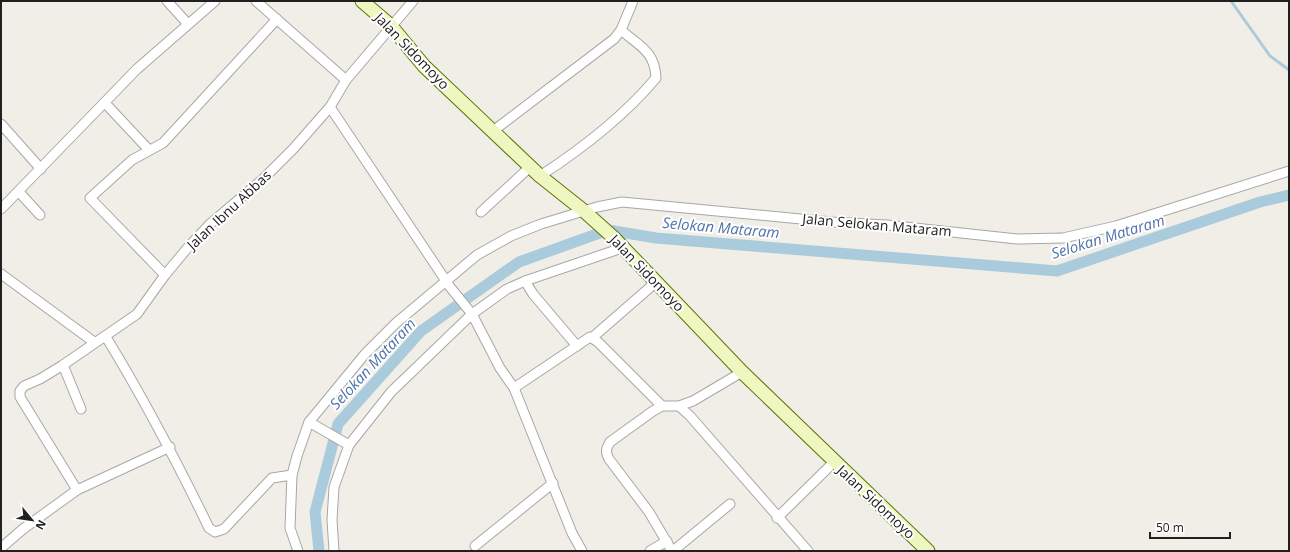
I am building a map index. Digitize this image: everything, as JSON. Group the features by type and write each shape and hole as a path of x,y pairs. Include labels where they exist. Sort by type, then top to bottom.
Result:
{"main road":[{"name":"Jalan Sidomoyo","path":"362,1 391,26 424,66 530,167 613,237 742,372 928,551"}],"street":[{"path":"167,1 188,24"},
{"path":"1,209 41,170 137,69 215,1"},
{"path":"256,1 346,80"},
{"name":"Jalan Ibnu Abbas","path":"77,490 23,402 20,391 24,386 40,379 94,342 106,337 137,314 165,275 210,224 262,180 294,148 330,107 346,80 413,1"},
{"path":"493,131 606,46 621,30 630,3 641,1"},
{"path":"165,275 90,198 132,160 163,143 192,109 277,19"},
{"path":"540,176 601,131 656,78 656,68 652,56 621,30"},
{"path":"105,103 148,150"},
{"path":"330,107 448,283 472,314 500,368 514,388 572,533 582,551"},
{"path":"1,124 41,170"},
{"path":"481,212 530,167"},
{"name":"Jalan Selokan Mataram","path":"298,551 290,528 292,475 312,424 365,354 396,323 448,283 477,255 511,236 541,224 584,211 622,202 832,222 887,225 1017,239 1052,239 1088,234 1116,226 1289,170"},
{"path":"19,192 40,215"},
{"path":"334,551 332,520 334,487 349,445 391,392 472,314 507,289 525,281 622,248"},
{"path":"1,274 94,342"},
{"path":"525,281 532,294 577,346"},
{"path":"514,388 588,337 593,337 656,283"},
{"path":"106,337 140,392 170,447 209,528 215,532 224,529 272,478 292,475"},
{"path":"593,337 662,406"},
{"path":"62,365 81,409"},
{"path":"730,504 672,551 668,541 649,512 606,454 606,448 610,442 648,414 662,406 679,406 693,401 742,372"},
{"path":"679,406 690,416 777,518 808,551"},
{"path":"312,424 349,445"},
{"path":"1,548 22,528 77,490 170,447"},
{"path":"777,518 834,462"},
{"path":"475,546 553,483"},
{"path":"650,551 668,541"}],"waterway":[{"path":"1231,1 1270,56 1289,70"},
{"name":"Selokan Mataram","path":"319,551 315,512 338,424 421,331 519,262 608,230 656,238 1057,271 1260,202 1289,195"}]}
